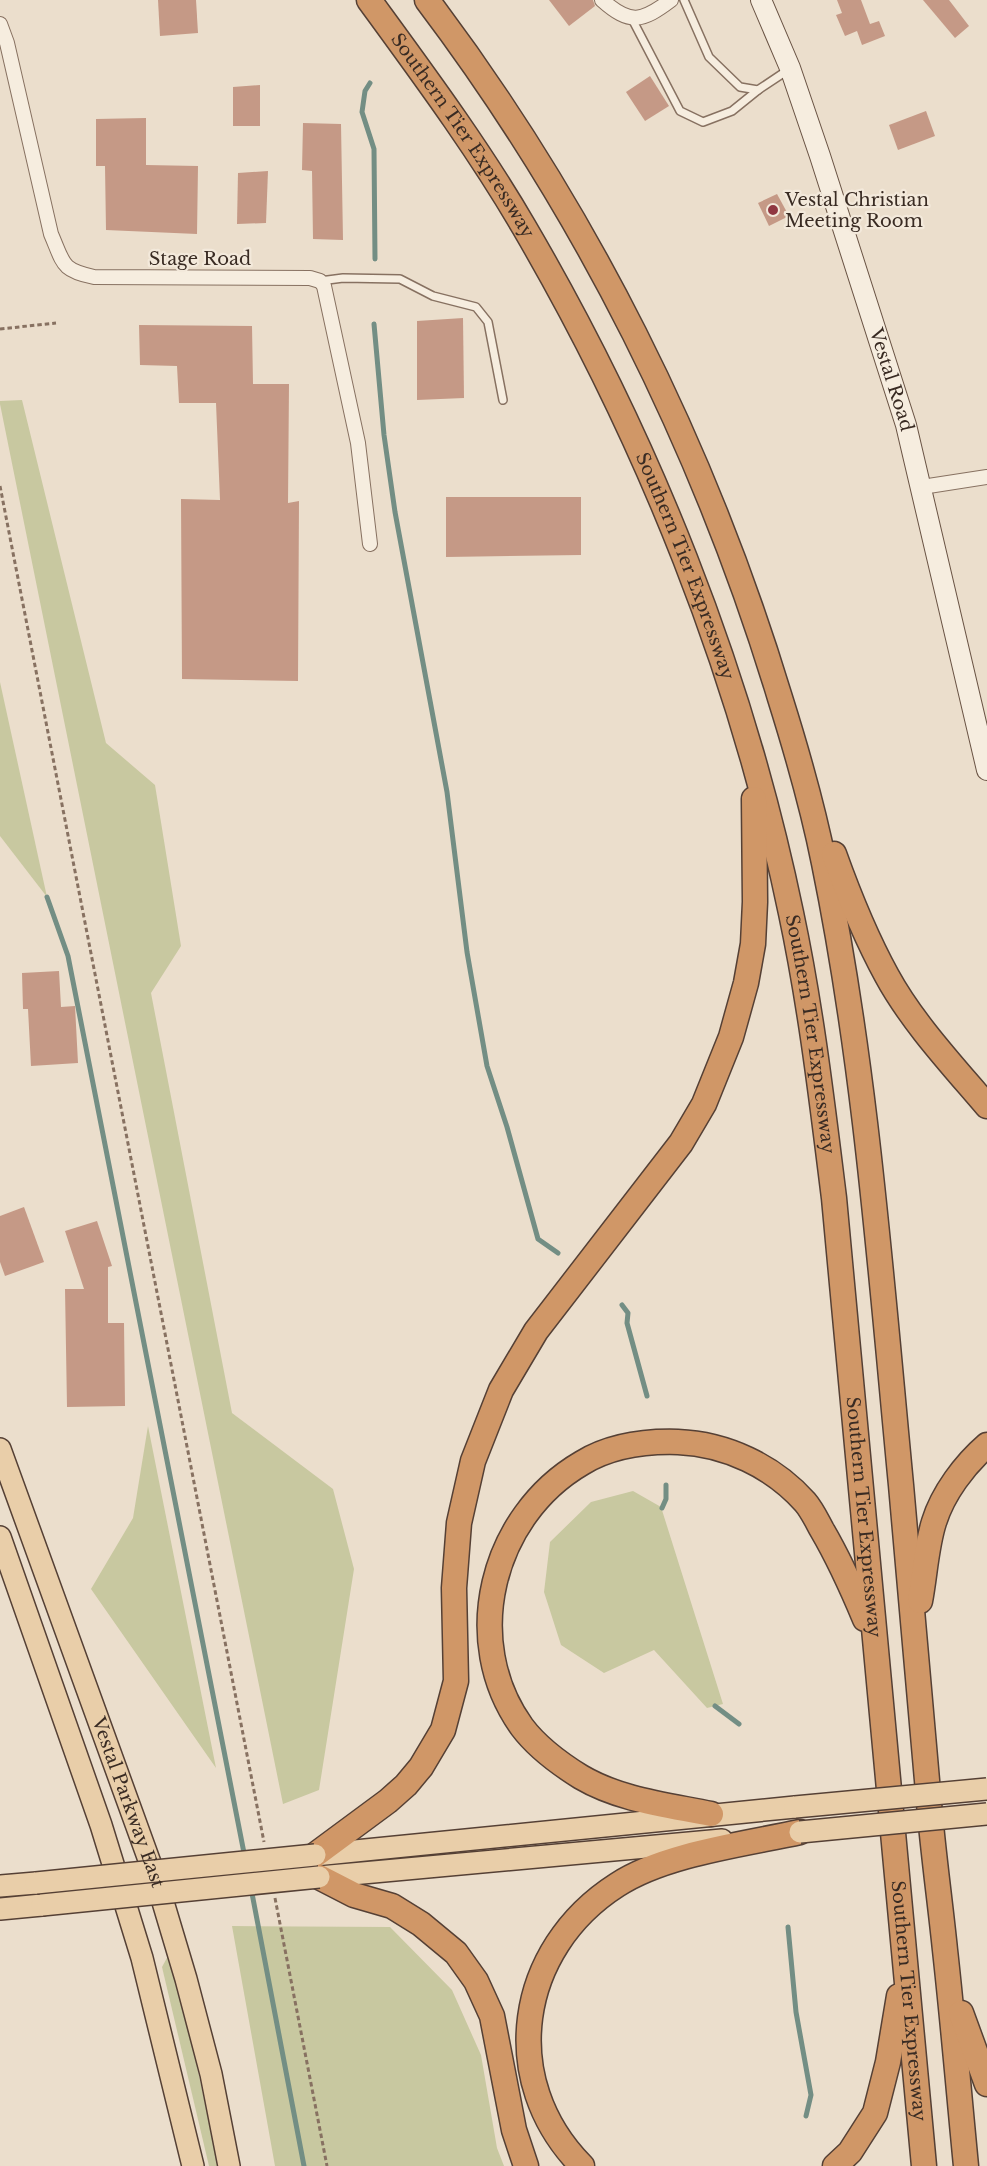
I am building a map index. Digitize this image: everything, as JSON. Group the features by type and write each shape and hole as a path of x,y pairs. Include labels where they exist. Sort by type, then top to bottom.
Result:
{"highway":[{"name":"Southern Tier Expressway","path":"369,0 453,116 524,226 587,342 642,456 691,573 722,658 754,764 791,912 814,1041 835,1209 873,1639 924,2166"},
{"path":"427,0 525,141 575,223 640,344 689,448 733,558 765,647 793,742 823,858 849,994 865,1109 915,1633 929,1807 966,2166"},
{"path":"793,742 857,916 888,978 933,1043 987,1106"},
{"path":"526,2166 514,2130 492,2016 476,1981 456,1953 420,1924 392,1906 354,1895 317,1866 406,1785 421,1767 443,1730 456,1681 454,1588 459,1523 473,1461 501,1390 536,1331 681,1143 704,1104 731,1037 746,983 753,944 754,764"},
{"path":"711,1814 621,1795 581,1777 539,1747 511,1709 499,1681 491,1646 490,1601 503,1555 524,1514 539,1496 558,1479 583,1462 627,1446 657,1441 696,1443 734,1452 773,1473 806,1503 840,1561 873,1639"},
{"path":"915,1633 934,1522 947,1493 975,1456 987,1445"},
{"path":"582,2166 570,2154 547,2122 531,2073 528,2034 538,1982 556,1944 576,1918 617,1885 636,1875 674,1860 800,1832"},
{"path":"946,1956 964,2026 987,2084"},
{"path":"835,2166 850,2152 874,2113 888,2062 904,1964"}],"main road":[{"name":"Vestal Parkway East","path":"0,1449 157,1882 211,2074 230,2166"},
{"name":"Vestal Parkway East","path":"2,1548 101,1825 142,1958 193,2166"},
{"path":"0,1909 711,1814 987,1789"},
{"path":"0,1886 800,1832 987,1814"},
{"path":"180,2111 180,2166"}],"street":[{"path":"602,0 618,14 639,18 655,12 671,0"},
{"name":"Vestal Road","path":"761,0 790,68 891,375 982,726 987,770"},
{"name":"Stage Road","path":"0,24 7,43 51,234 63,261 72,272 94,277 310,278 320,281"},
{"path":"320,281 324,286 358,443 370,544"},
{"path":"922,488 987,477"}],"lane":[{"path":"684,0 710,57 740,87 758,90"},
{"path":"631,16 680,111 703,122 732,111 790,68"},
{"path":"320,281 343,278 400,279 434,296 476,307 488,322 503,400"}],"path":[{"path":"0,329 56,323"},
{"path":"0,486 267,1852"},
{"path":"273,1888 327,2166"}],"green space":[{"path":"22,400 106,743 155,785 181,946 151,993 232,1413 333,1489 354,1569 319,1790 283,1804 0,404 0,401"},
{"path":"0,682 47,897 0,836"},
{"path":"148,1426 216,1768 91,1589 133,1518"},
{"path":"633,1491 661,1507 723,1704 707,1708 654,1650 604,1673 561,1645 544,1592 550,1542 591,1502"},
{"path":"232,1926 390,1927 452,1990 481,2055 497,2148 504,2166 275,2166"},
{"path":"168,1956 190,2033 218,2166 209,2166 162,1967"}],"building":[{"path":"158,0 196,0 198,33 160,36"},
{"path":"549,0 593,0 595,6 569,26"},
{"path":"837,0 861,0 870,24 879,21 885,36 862,45 857,31 845,36 836,15 842,13"},
{"path":"923,0 949,0 969,26 955,38"},
{"path":"650,76 669,106 645,121 626,92"},
{"path":"260,85 260,126 233,126 233,87"},
{"path":"926,111 935,136 898,150 889,125"},
{"path":"146,118 146,165 198,166 197,234 106,230 105,166 96,166 96,119"},
{"path":"303,123 341,124 343,240 313,239 312,171 302,170"},
{"path":"268,171 266,223 237,224 238,173"},
{"name":"Vestal Christian Meeting Room","path":"777,194 789,216 769,226 758,203"},
{"path":"463,318 464,398 417,400 417,321"},
{"path":"139,325 252,326 253,384 289,384 288,503 299,501 298,681 182,679 181,499 220,500 216,403 179,403 177,366 140,365"},
{"path":"446,497 581,497 581,555 446,557"},
{"path":"59,971 61,1007 75,1006 78,1063 31,1066 28,1009 23,1009 22,973"},
{"path":"24,1207 44,1262 5,1276 0,1262 0,1216"},
{"path":"97,1221 112,1266 108,1267 108,1323 124,1323 125,1406 67,1407 65,1289 84,1289 65,1231"}],"waterway":[{"path":"370,83 365,91 362,112 374,149 375,259"},
{"path":"374,324 384,435 395,512 447,792 467,952 487,1066 507,1127 538,1239 558,1253"},
{"path":"47,897 68,956 245,1858"},
{"path":"622,1305 628,1313 627,1323 647,1396"},
{"path":"662,1508 666,1499 666,1485"},
{"path":"715,1706 739,1724"},
{"path":"251,1888 304,2166"},
{"path":"788,1927 796,2012 811,2095 806,2116"}],"place":[{"name":"Vestal Christian Meeting Room","path":"773,210"}]}
